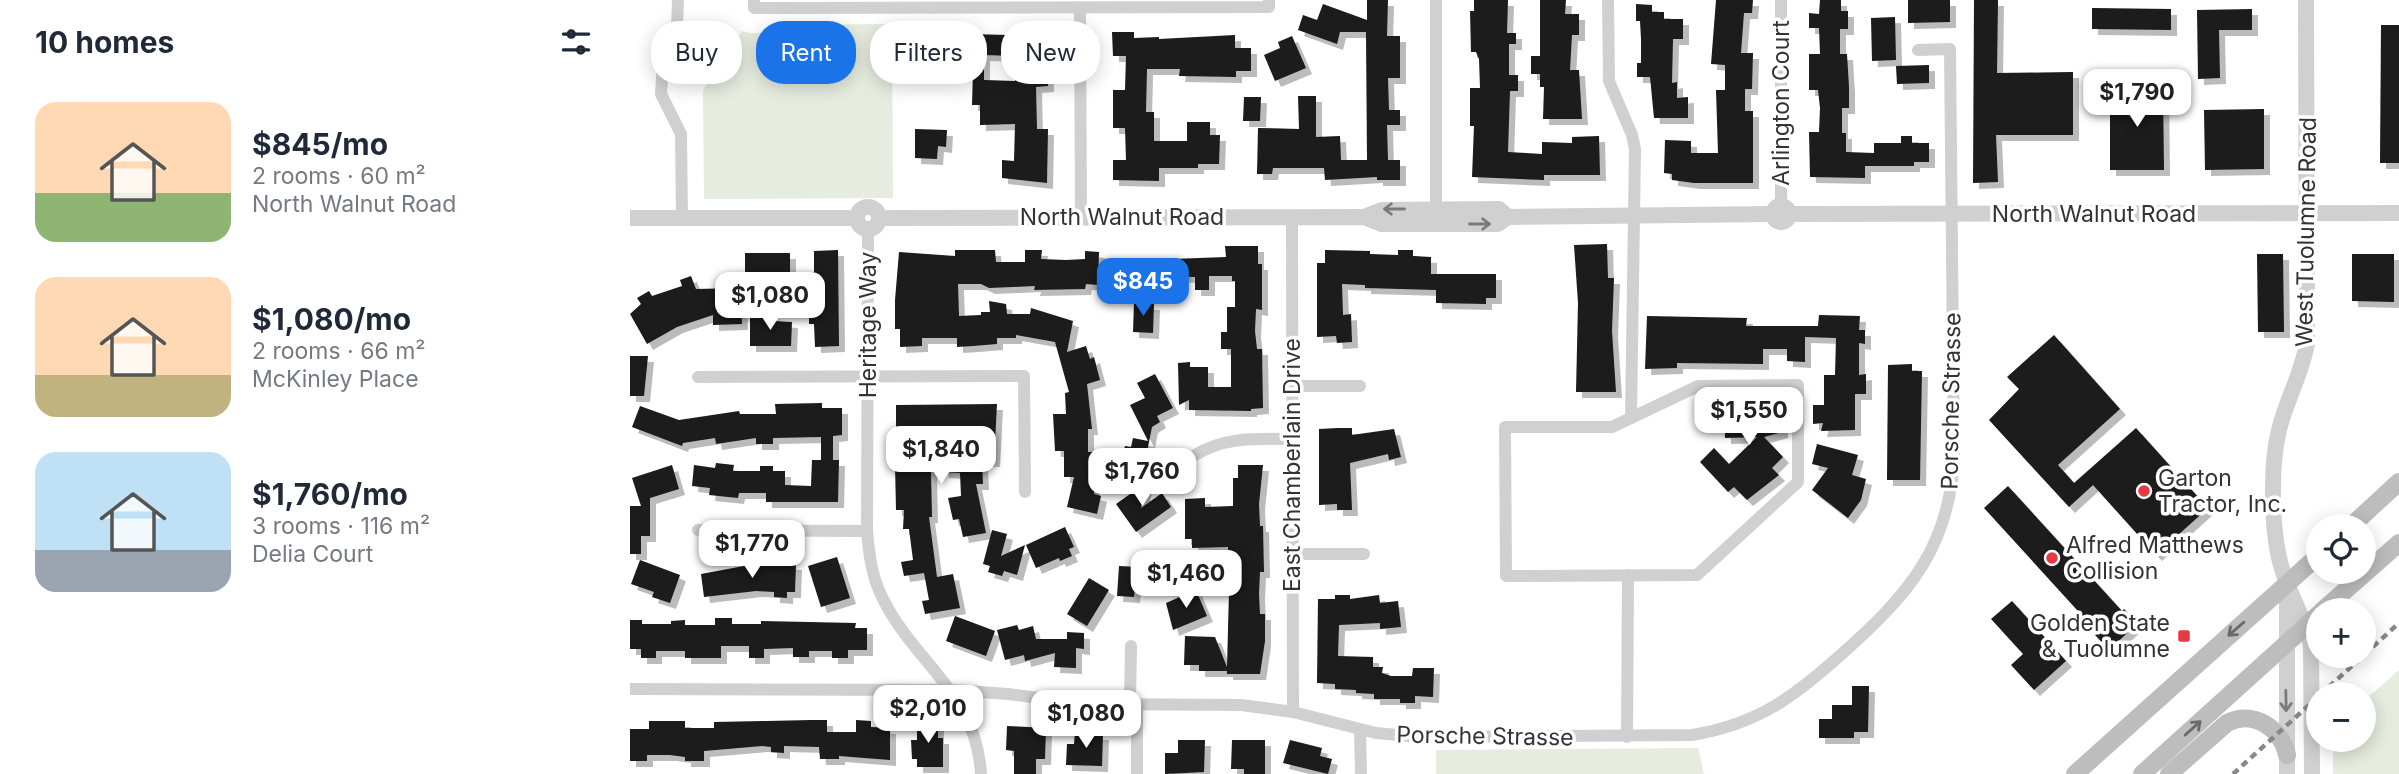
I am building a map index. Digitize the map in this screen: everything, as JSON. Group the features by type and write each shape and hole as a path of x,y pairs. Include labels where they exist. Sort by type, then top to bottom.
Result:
{"main road":[{"path":"2364,514 2399,482"},
{"path":"2336,598 2399,543"},
{"path":"2075,774 2306,567"},
{"path":"2142,774 2306,625"},
{"path":"2169,774 2227,723 2236,719 2267,725 2281,737 2287,755"}],"street":[{"path":"678,0 677,27 663,64 661,94 681,134 682,218"},
{"path":"1436,0 1436,217"},
{"path":"1608,0 1609,81 1634,141 1631,418"},
{"name":"Arlington Court","path":"1781,0 1781,211"},
{"name":"West Tuolumne Road","path":"2287,774 2287,584 2276,536 2275,457 2278,432 2300,374 2307,343 2309,214 2306,0"},
{"path":"754,4 1080,8 1269,3"},
{"path":"1080,8 1081,217"},
{"name":"Porsche Strasse","path":"630,689 951,690 1087,704 1231,704 1293,712 1360,730 1405,737 1670,737 1713,732 1747,721 1780,705 1884,616 1922,569 1943,523 1953,470 1950,49 1918,50"},
{"name":"North Walnut Road","path":"630,219 868,222 1081,217 1364,217 1382,209 1436,217 1499,209 1508,217 1781,211 1952,215 2399,213"},
{"name":"East Chamberlain Drive","path":"1292,217 1293,712"},
{"name":"Heritage Way","path":"868,222 867,531 870,561 883,598 895,620 951,690 970,722 981,774"},
{"path":"698,377 1024,376 1025,492"},
{"path":"1292,386 1360,386"},
{"path":"1698,386 1798,386 1798,482 1697,575 1506,576 1506,427 1612,427 1631,418 1698,386"},
{"path":"1195,455 1225,441 1292,439"},
{"path":"698,530 867,531"},
{"path":"1292,554 1364,554"},
{"path":"1627,737 1628,575"},
{"name":"West Tuolumne Road","path":"2287,584 2306,605"},
{"path":"1131,646 1137,774"},
{"name":"West Tuolumne Road","path":"2312,774 2313,668"},
{"path":"1360,730 1361,774"}],"shaded area":[{"path":"856,24 870,24 870,84 892,84 893,198 704,199 703,90 707,84 742,84 742,31 756,33 756,84 856,84"},
{"path":"2399,670 2399,774 2333,774 2333,752 2376,752 2376,690"},
{"path":"1698,748 1704,774 1436,774 1436,750"}],"building":[{"path":"1367,0 1388,0 1387,36 1400,36 1400,78 1388,78 1389,110 1400,110 1400,125 1387,125 1388,160 1400,160 1400,180 1377,180 1377,177 1325,180 1324,168 1273,168 1272,174 1257,174 1258,128 1299,129 1298,96 1316,96 1316,137 1340,136 1341,160 1367,160 1366,32 1340,32 1337,44 1298,30 1303,15 1317,20 1323,4 1367,20"},
{"path":"1474,0 1508,0 1507,33 1516,33 1516,44 1509,44 1509,75 1518,75 1518,91 1510,91 1508,152 1542,154 1542,142 1572,143 1572,137 1599,136 1600,175 1544,175 1544,180 1472,177 1474,126 1470,126 1470,88 1480,88 1479,59 1476,52 1471,52 1470,11 1474,11"},
{"path":"1540,0 1566,0 1565,14 1579,14 1579,35 1572,35 1570,70 1579,70 1582,119 1543,119 1544,87 1540,87 1540,74 1531,74 1531,56 1540,56"},
{"path":"1716,0 1753,0 1752,13 1744,13 1741,53 1753,53 1752,89 1745,89 1745,111 1753,111 1753,183 1694,183 1672,180 1672,174 1664,173 1665,140 1691,141 1691,153 1718,153 1716,90 1725,90 1725,65 1711,64"},
{"path":"1820,0 1841,0 1841,11 1848,11 1848,29 1840,29 1840,54 1847,54 1849,87 1849,108 1842,108 1842,133 1846,133 1846,152 1874,153 1874,143 1901,143 1901,136 1912,136 1912,143 1929,143 1929,162 1914,162 1914,166 1865,166 1865,178 1810,177 1809,132 1819,132 1820,108 1818,90 1809,90 1809,54 1820,54 1819,28 1809,28 1809,13 1819,14"},
{"path":"1908,0 1950,0 1950,22 1908,23"},
{"path":"1974,0 1998,0 1997,73 2073,72 2073,135 1996,135 1998,182 1973,183"},
{"path":"1636,4 1652,5 1652,12 1664,12 1664,19 1683,19 1683,39 1673,39 1672,83 1677,82 1677,98 1688,97 1688,118 1654,118 1650,77 1637,77 1637,63 1641,63 1641,39 1640,21 1636,21"},
{"path":"2092,8 2171,9 2171,30 2092,29"},
{"path":"2252,9 2252,30 2219,30 2220,78 2198,79 2197,10"},
{"path":"1895,17 1896,60 1872,61 1871,18"},
{"path":"2381,25 2399,25 2399,163 2380,163"},
{"path":"1112,32 1134,32 1134,38 1159,39 1235,35 1235,48 1251,48 1251,71 1236,71 1236,77 1179,76 1180,69 1147,69 1146,112 1154,112 1154,141 1187,141 1187,122 1210,122 1210,135 1220,135 1219,164 1198,164 1198,168 1159,168 1159,181 1113,180 1113,160 1126,160 1125,128 1113,128 1113,90 1125,90 1126,56 1113,56"},
{"path":"987,34 1001,35 1001,56 987,55"},
{"path":"1292,36 1306,68 1275,81 1264,55 1280,48 1278,42"},
{"path":"1929,65 1929,83 1897,84 1896,66"},
{"path":"987,80 1001,81 1001,84 1048,84 1036,87 1037,129 1048,129 1047,183 1002,178 1002,160 1014,161 1015,124 980,125 980,105 972,105 973,84 987,84"},
{"path":"2110,88 2163,88 2164,170 2110,170"},
{"path":"1244,97 1261,97 1260,121 1243,121"},
{"path":"2264,109 2264,169 2205,170 2204,110"},
{"path":"915,129 947,130 946,147 938,146 937,159 915,158"},
{"path":"1607,244 1608,278 1614,278 1612,331 1616,392 1576,392 1578,303 1574,245"},
{"path":"1225,246 1258,246 1258,264 1262,264 1262,310 1256,309 1255,331 1257,349 1262,349 1263,408 1251,411 1189,410 1189,400 1179,405 1178,363 1190,362 1190,367 1208,367 1208,387 1231,387 1231,349 1221,349 1221,332 1227,332 1227,307 1235,307 1235,281 1232,281 1232,276 1209,276 1209,290 1195,290 1195,277 1161,276 1161,297 1144,296 1145,260 1226,257"},
{"path":"838,250 839,346 815,347 814,324 809,324 809,312 813,311 813,285 765,283 765,278 745,278 745,253 790,253 790,272 814,272 814,251"},
{"path":"955,250 995,250 996,262 1025,262 1025,250 1042,250 1041,259 1066,260 1085,259 1085,251 1099,252 1098,285 1086,284 1085,289 1034,290 1035,286 989,288 981,284 958,284 959,316 990,312 989,301 1006,304 1007,314 1030,314 1031,308 1073,321 1067,352 1086,346 1090,359 1094,357 1100,380 1087,384 1092,429 1088,429 1088,452 1094,452 1094,494 1101,496 1097,514 1067,507 1074,477 1064,477 1064,451 1055,451 1053,414 1066,414 1065,393 1069,392 1055,342 1016,335 1016,338 997,338 997,344 957,347 957,338 922,338 922,346 900,347 900,329 895,329 899,252 955,256"},
{"path":"1325,250 1398,255 1398,250 1413,250 1413,256 1431,257 1431,274 1496,274 1496,298 1486,298 1486,304 1436,303 1436,290 1365,288 1365,285 1342,284 1343,315 1351,314 1352,342 1337,343 1336,336 1317,337 1317,263 1325,263"},
{"path":"2257,254 2283,254 2284,332 2258,332"},
{"path":"2352,254 2394,254 2394,302 2352,301"},
{"path":"691,276 696,289 740,288 742,324 713,325 713,315 677,327 647,344 630,314 641,304 637,298 649,291 652,296 682,286 680,280"},
{"path":"1134,303 1154,304 1153,333 1133,332"},
{"path":"1819,315 1860,316 1859,330 1865,330 1865,344 1859,343 1859,375 1866,374 1866,394 1855,394 1855,430 1821,431 1823,423 1813,424 1813,405 1824,405 1824,375 1835,375 1836,338 1805,337 1805,362 1787,361 1787,349 1763,349 1763,364 1677,363 1677,368 1645,369 1647,316 1747,318 1746,326 1818,326"},
{"path":"750,316 773,316 773,321 792,322 791,346 750,346"},
{"path":"2054,335 2120,409 2058,465 2074,483 2136,428 2208,508 2156,555 2093,485 2069,507 1989,420 2019,389 2007,377"},
{"path":"630,356 648,356 644,396 630,396"},
{"path":"1912,364 1912,371 1922,371 1920,480 1887,480 1888,365"},
{"path":"1155,374 1173,408 1157,416 1160,422 1152,427 1145,462 1151,463 1149,474 1129,470 1140,486 1117,481 1125,446 1131,447 1133,438 1148,441 1130,405 1145,398 1137,383"},
{"path":"1763,399 1781,399 1782,432 1764,437 1783,457 1772,468 1779,475 1747,500 1734,487 1728,492 1700,462 1714,448 1729,464 1757,437 1725,438 1724,404 1763,403"},
{"path":"822,403 822,408 842,408 842,435 833,436 833,460 839,460 838,502 766,502 766,493 739,493 738,498 709,495 710,488 692,486 694,465 715,468 716,463 734,465 733,471 760,471 760,466 773,466 773,471 785,471 785,485 811,486 812,460 821,460 821,437 773,438 773,444 756,444 756,438 716,444 715,438 683,443 682,446 632,427 640,406 679,420 739,411 740,414 776,414 775,404"},
{"path":"997,404 994,461 982,461 983,484 976,484 986,533 963,537 959,519 953,520 948,498 961,496 960,473 943,472 940,458 972,457 972,432 931,430 934,472 931,472 932,517 929,517 937,577 953,574 960,608 925,614 922,601 929,600 924,573 904,576 901,562 913,560 909,529 903,529 904,510 896,510 895,465 908,465 908,429 896,430 896,405"},
{"path":"1352,428 1352,435 1394,429 1401,457 1389,460 1388,454 1350,463 1352,510 1337,510 1337,504 1319,505 1319,429"},
{"path":"1817,444 1858,455 1852,475 1866,479 1861,500 1848,518 1812,490 1828,468 1812,464"},
{"path":"672,465 679,489 650,498 650,536 641,536 641,554 630,554 630,506 641,506 632,478"},
{"path":"1238,465 1263,465 1259,504 1260,526 1263,526 1264,572 1260,572 1259,594 1260,614 1265,614 1265,641 1260,674 1199,671 1199,665 1184,665 1185,636 1215,637 1227,667 1229,591 1228,547 1192,548 1192,539 1185,539 1185,499 1205,498 1205,507 1233,506 1233,478 1238,478"},
{"path":"1147,482 1141,508 1162,493 1171,507 1136,532 1116,504"},
{"name":"Alfred Matthews Collision","path":"2008,486 2122,611 2124,609 2138,623 2109,650 2095,635 2098,633 1984,508"},
{"path":"1065,527 1074,547 1069,549 1072,556 1060,561 1059,558 1036,568 1026,545"},
{"path":"992,530 1007,534 1001,556 1025,545 1017,575 1004,571 1002,576 988,572 990,566 983,564"},
{"path":"837,557 850,598 821,607 808,566"},
{"path":"760,559 773,559 773,563 796,564 795,592 787,592 787,598 774,597 774,592 756,591 704,597 701,574 760,563"},
{"path":"640,560 680,575 670,603 652,597 654,592 631,584"},
{"path":"1119,566 1157,568 1156,587 1135,586 1134,597 1117,596"},
{"path":"1089,578 1109,590 1087,626 1067,614"},
{"path":"1196,590 1207,616 1173,630 1166,603"},
{"path":"1335,595 1350,595 1350,599 1379,595 1380,603 1398,601 1401,627 1380,629 1380,623 1339,625 1338,656 1373,657 1373,667 1383,667 1382,673 1391,676 1412,676 1413,668 1434,668 1433,697 1415,696 1415,703 1400,703 1400,699 1374,699 1374,694 1335,689 1335,684 1317,683 1318,599 1335,599"},
{"path":"2012,601 2066,661 2034,690 2011,665 2023,654 1991,619"},
{"path":"955,616 995,631 986,656 946,641"},
{"path":"715,618 732,618 732,624 761,624 761,621 856,623 855,628 867,628 867,650 848,650 848,658 832,658 832,651 809,651 809,657 793,657 793,648 764,649 764,658 749,658 749,646 721,646 721,658 685,658 685,651 656,651 656,658 641,658 641,649 630,649 630,620 642,620 642,624 671,624 671,621 685,620 685,625 715,625"},
{"path":"1017,625 1019,630 1033,626 1036,639 1067,639 1067,632 1084,633 1084,649 1076,648 1076,668 1054,667 1055,653 1025,661 1024,655 1005,660 997,630"},
{"path":"1852,686 1869,686 1868,732 1854,732 1854,738 1819,738 1819,719 1832,719 1832,705 1852,705"},
{"path":"917,719 938,719 938,738 943,738 943,767 917,767 917,759 912,759 911,740 917,740"},
{"path":"827,720 827,732 856,732 856,720 871,721 871,727 890,728 890,760 839,756 839,759 820,759 819,747 784,746 784,753 771,752 771,747 762,746 704,751 704,761 685,761 685,757 670,755 647,755 647,761 630,761 630,729 649,729 649,721 685,721 685,728 714,728 714,722"},
{"path":"1007,726 1046,728 1045,759 1036,759 1036,774 1014,774 1014,751 1006,750"},
{"path":"1075,733 1103,734 1102,766 1066,765 1067,744 1074,744"},
{"path":"1178,740 1205,740 1204,772 1165,774 1165,753 1178,753"},
{"path":"1232,740 1265,740 1265,774 1244,774 1244,769 1231,769"},
{"path":"1290,740 1322,748 1320,756 1332,759 1328,774 1283,763"}],"railway":[{"path":"2376,644 2399,623"},
{"path":"2334,682 2350,668"},
{"path":"2233,774 2306,708"}],"place":[{"name":"Garton Tractor, Inc.","path":"2144,491"},
{"name":"Alfred Matthews Collision","path":"2052,558"},
{"name":"Golden State & Tuolumne","path":"2184,636"}]}
